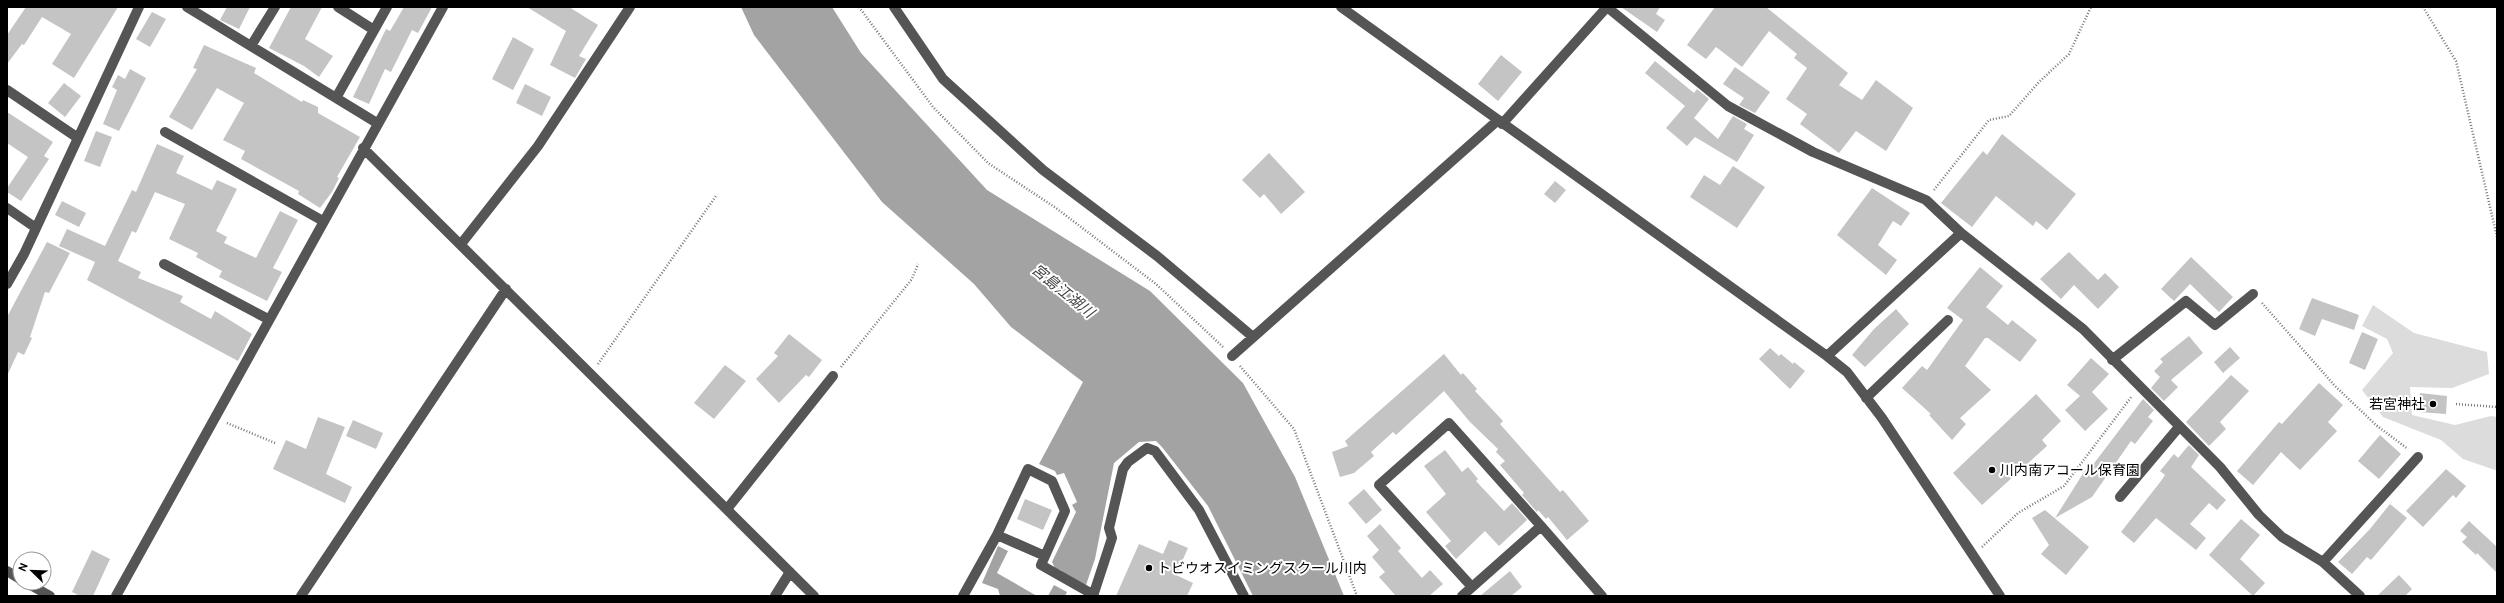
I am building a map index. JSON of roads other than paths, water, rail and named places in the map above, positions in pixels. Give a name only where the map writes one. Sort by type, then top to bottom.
[{"type":"street","points":[[7,284],[36,228],[139,7]]},
{"type":"street","points":[[187,7],[377,123]]},
{"type":"street","points":[[251,46],[275,7]]},
{"type":"street","points":[[338,7],[374,30]]},
{"type":"street","points":[[336,98],[387,7]]},
{"type":"street","points":[[116,596],[268,319],[443,7]]},
{"type":"street","points":[[461,244],[538,146],[630,7]]},
{"type":"street","points":[[894,7],[949,85],[1043,170],[1157,256],[1254,337]]},
{"type":"street","points":[[1341,7],[1827,356],[1847,372],[2000,596]]},
{"type":"street","points":[[1232,356],[1500,122],[1607,7],[1728,106],[1813,152],[1926,200],[1961,233],[2082,329],[2139,388],[2220,467],[2259,515],[2282,537],[2323,562],[2360,596]]},
{"type":"street","points":[[7,90],[78,138]]},
{"type":"street","points":[[165,132],[323,220]]},
{"type":"street","points":[[363,148],[814,596]]},
{"type":"street","points":[[7,208],[36,228]]},
{"type":"street","points":[[1827,356],[1961,233]]},
{"type":"street","points":[[164,264],[268,319]]},
{"type":"street","points":[[301,596],[506,289]]},
{"type":"street","points":[[2112,360],[2186,301],[2215,325],[2254,294]]},
{"type":"street","points":[[1866,398],[1948,320]]},
{"type":"street","points":[[727,509],[833,376]]},
{"type":"street","points":[[1472,587],[1379,485],[1449,423],[1542,526],[1602,596]]},
{"type":"street","points":[[2120,497],[2179,427]]},
{"type":"street","points":[[963,596],[997,534],[1028,469],[1052,481],[1065,511],[1041,565],[1093,595],[1112,538],[1110,528],[1122,469],[1128,462],[1147,448],[1155,451],[1199,510],[1244,596]]},
{"type":"street","points":[[2323,562],[2418,456]]},
{"type":"street","points":[[1462,596],[1542,526]]},
{"type":"street","points":[[997,534],[1045,556]]},
{"type":"street","points":[[775,596],[790,572]]},
{"type":"street","points":[[41,591],[50,596]]},
{"type":"water","name":"宮島江湖川","points":[[741,7],[832,7],[861,53],[987,190],[1150,291],[1243,383],[1295,477],[1344,596],[1253,596],[1208,506],[1156,441],[1139,442],[1114,463],[1095,559],[1086,585],[1061,574],[1062,571],[1055,568],[1052,562],[1076,512],[1072,505],[1077,502],[1064,473],[1057,475],[1055,471],[1039,464],[1083,382],[1011,327],[974,284],[882,202],[754,35]]},
{"type":"water","points":[[998,546],[1008,551],[997,573],[1037,596],[1000,596],[998,589],[982,583]]},
{"type":"water","points":[[1054,585],[1067,592],[1065,596],[1048,596]]},
{"type":"place","name":"若宮神社","points":[[2433,404]]},
{"type":"place","name":"川内南アコール保育園","points":[[1992,470]]},
{"type":"place","name":"トビウオスイミングスクール川内","points":[[1149,568]]}]
